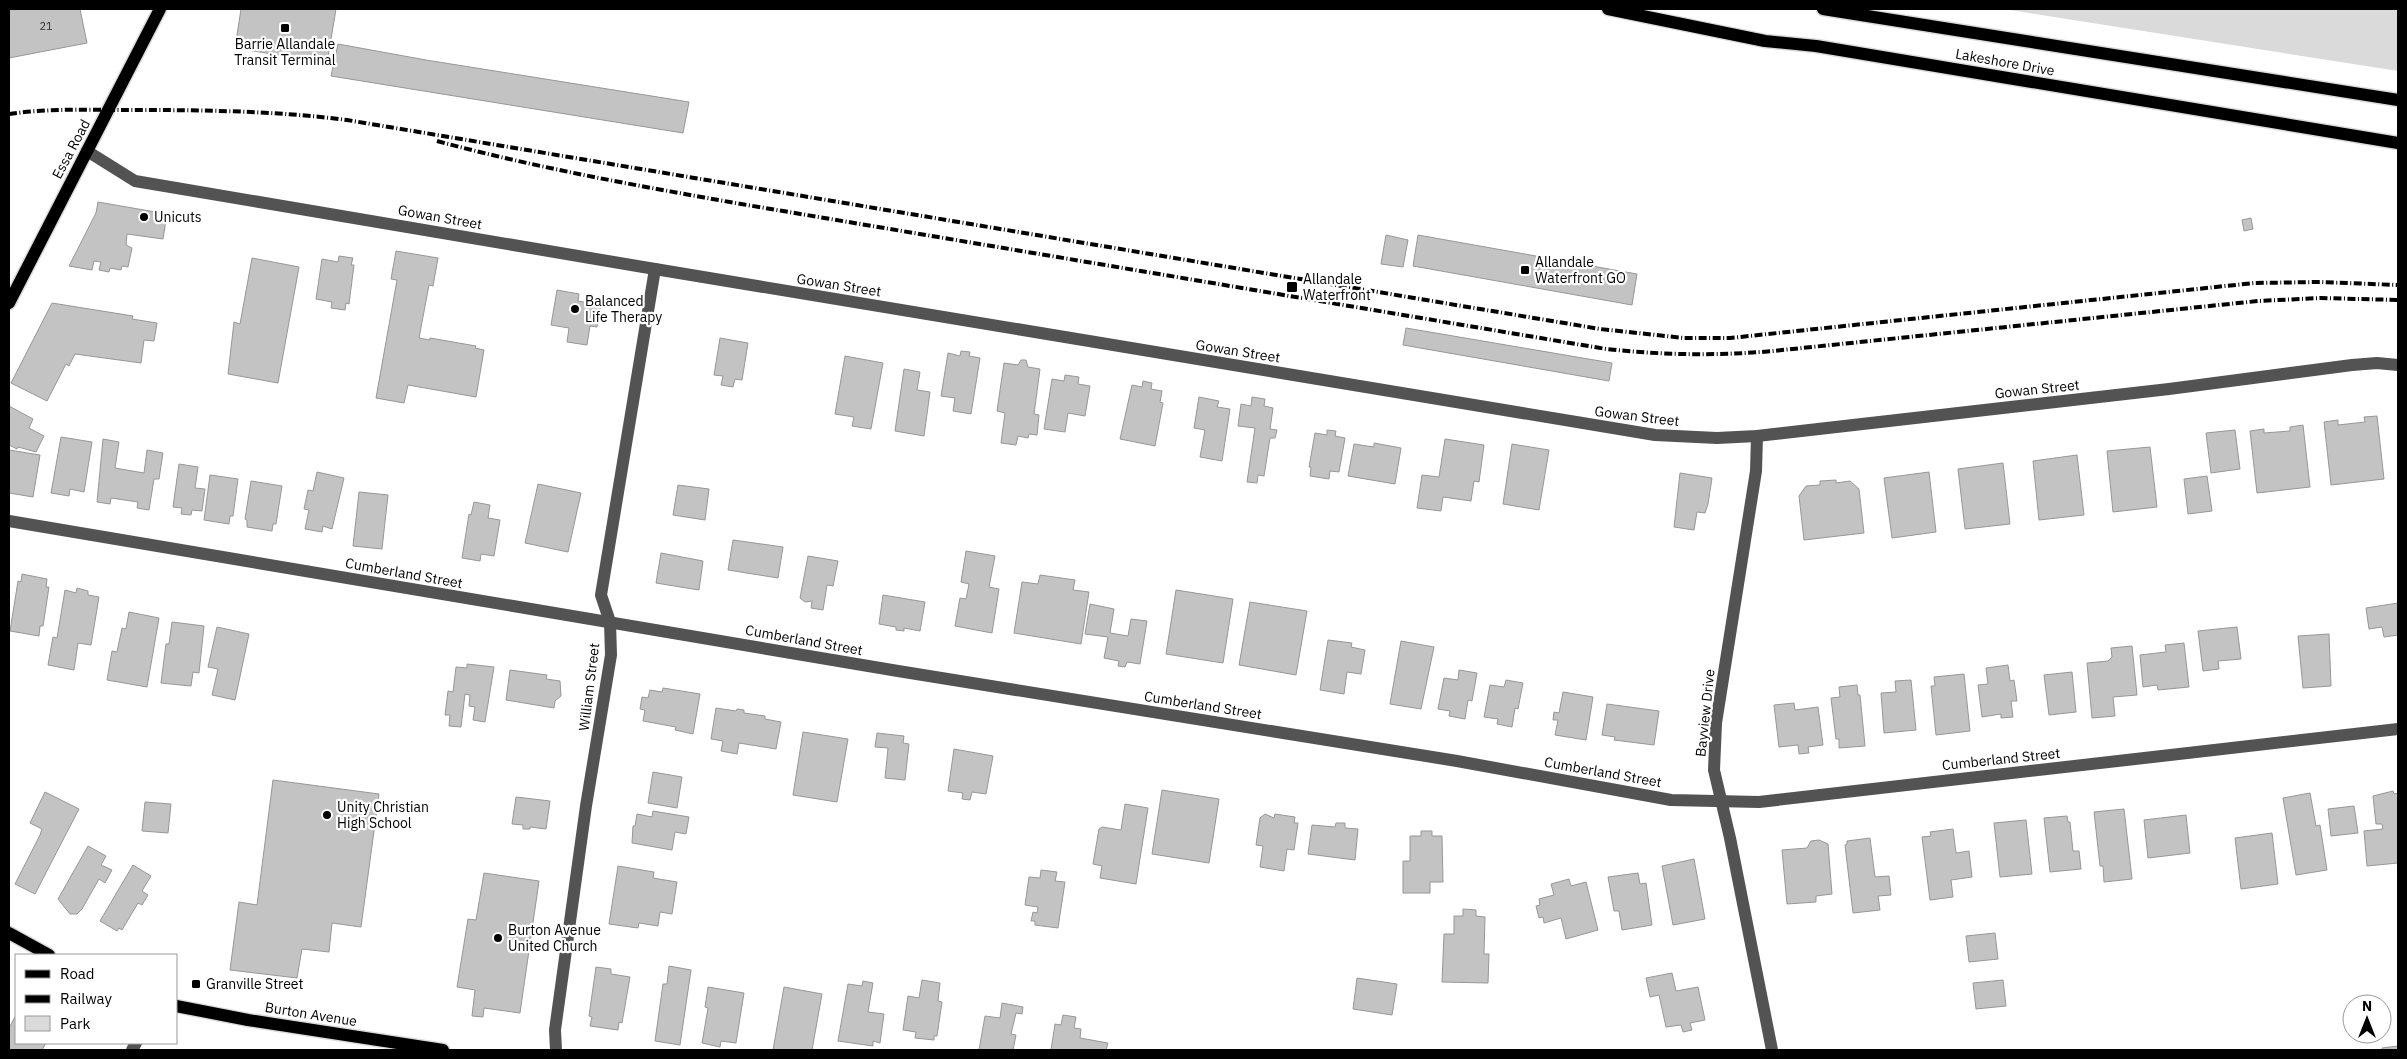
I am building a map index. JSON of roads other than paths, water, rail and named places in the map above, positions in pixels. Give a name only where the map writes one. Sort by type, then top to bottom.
[{"type":"main road","name":"Essa Road","points":[[9,303],[160,9]]},
{"type":"main road","name":"Lakeshore Drive","points":[[1608,9],[1765,41],[1816,46],[2398,144]]},
{"type":"main road","name":"Lakeshore Drive","points":[[1822,9],[2398,100]]},
{"type":"main road","points":[[9,932],[47,954]]},
{"type":"main road","name":"Burton Avenue","points":[[178,1006],[248,1020],[442,1050]]},
{"type":"street","name":"Gowan Street","points":[[87,151],[135,180],[655,270],[1620,430],[1686,437],[1757,436],[2169,389],[2352,365],[2377,363],[2398,365]]},
{"type":"street","name":"William Street","points":[[556,1050],[555,1030],[586,806],[610,655],[610,622],[602,595],[655,270]]},
{"type":"street","name":"Bayview Drive","points":[[1757,436],[1756,471],[1716,723],[1714,770],[1772,1050]]},
{"type":"street","name":"Cumberland Street","points":[[9,521],[1457,761],[1671,800],[1758,802],[2398,729]]},
{"type":"railway","points":[[9,114],[72,110],[188,110],[267,113],[347,120],[1600,329],[1684,338],[1730,338],[2254,283],[2320,282],[2398,285]]},
{"type":"railway","points":[[437,141],[550,168],[741,204],[1627,351],[1669,354],[1752,353],[2258,301],[2321,298],[2398,300]]},
{"type":"place","name":"Barrie Allandale Transit Terminal","points":[[285,28]]},
{"type":"place","name":"Unicuts","points":[[144,217]]},
{"type":"place","name":"Allandale Waterfront GO","points":[[1525,270]]},
{"type":"place","name":"Allandale Waterfront","points":[[1292,287]]},
{"type":"place","name":"Balanced Life Therapy","points":[[575,309]]},
{"type":"place","name":"Unity Christian High School","points":[[327,815]]},
{"type":"place","name":"Burton Avenue United Church","points":[[498,938]]},
{"type":"place","name":"Granville Street","points":[[196,984]]}]
